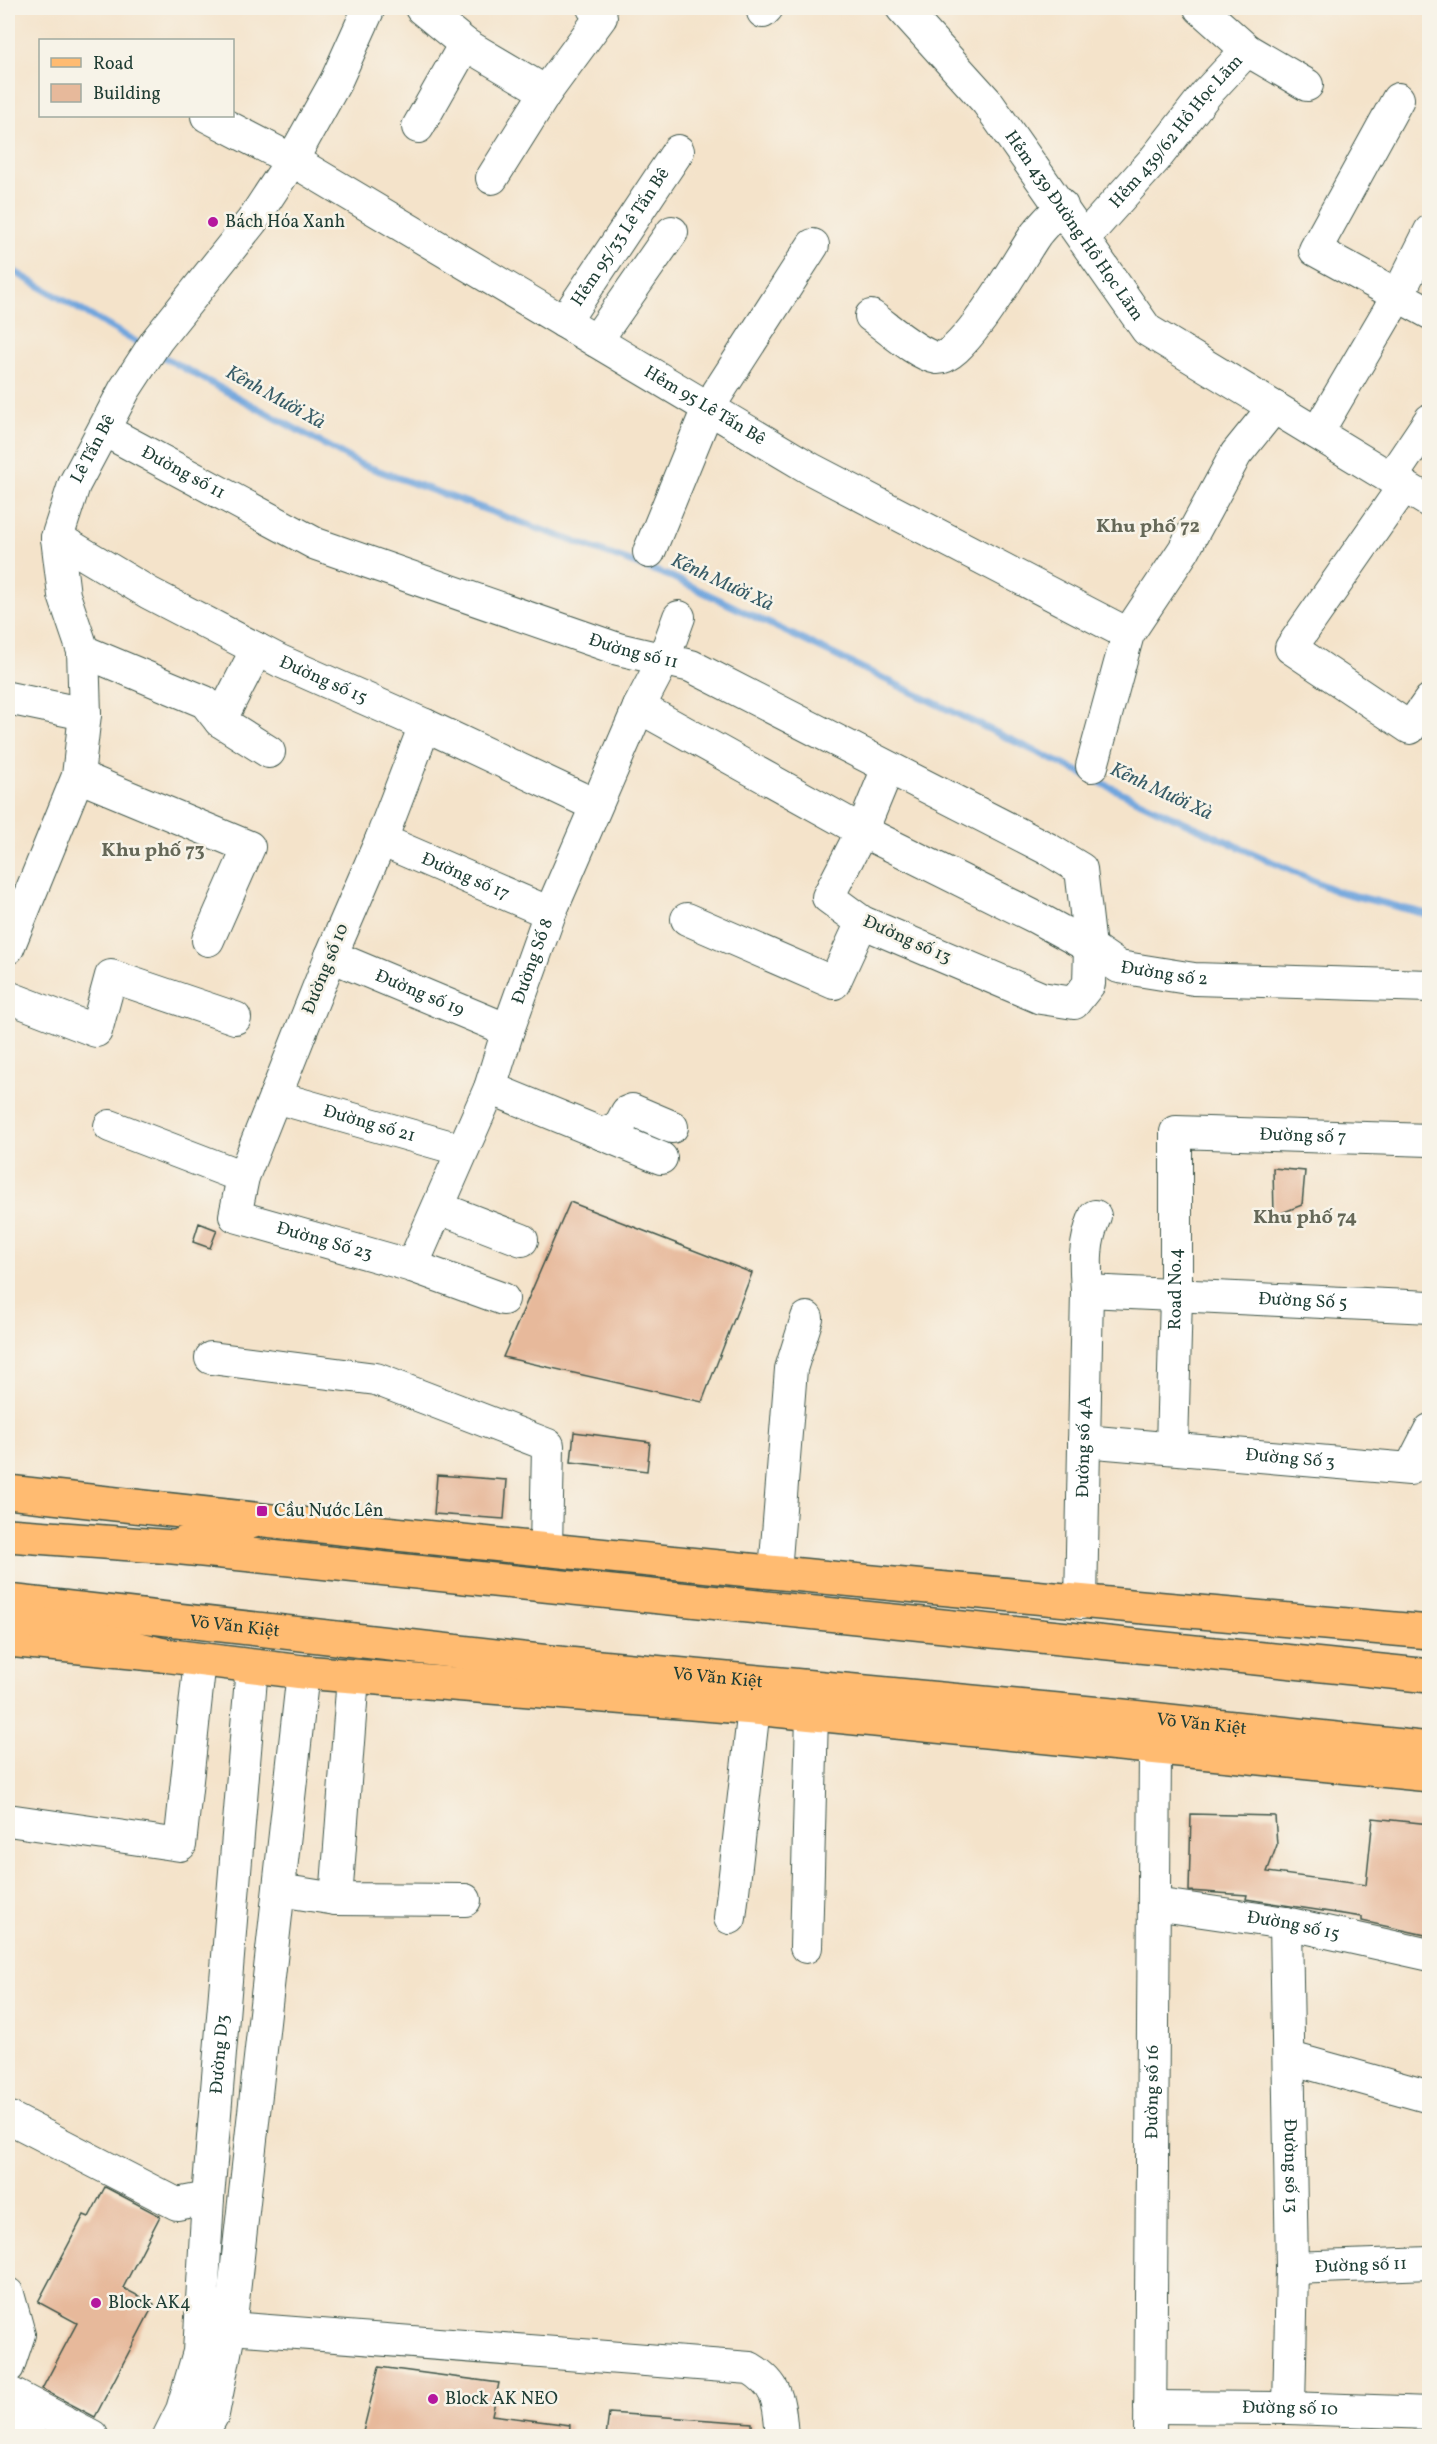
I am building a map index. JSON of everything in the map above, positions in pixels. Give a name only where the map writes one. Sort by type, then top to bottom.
[{"type":"main road","points":[[8,1492],[546,1550],[1082,1603],[1430,1632]]},
{"type":"main road","points":[[173,1547],[257,1520]]},
{"type":"main road","points":[[8,1535],[173,1547],[1430,1676]]},
{"type":"main road","name":"Võ Văn Kiệt","points":[[8,1601],[567,1664],[1123,1716],[1430,1749]]},
{"type":"main road","points":[[8,1615],[163,1655]]},
{"type":"main road","name":"Võ Văn Kiệt","points":[[8,1640],[200,1660],[251,1679],[302,1685],[353,1677],[754,1708],[1430,1775]]},
{"type":"street","name":"Lê Tấn Bê","points":[[8,948],[78,776],[85,714],[83,651],[64,595],[57,538],[74,485],[125,389],[157,340],[252,221],[292,160],[336,81],[369,8]]},
{"type":"street","points":[[421,8],[465,44],[546,92]]},
{"type":"street","points":[[492,178],[546,92],[601,17],[593,8]]},
{"type":"street","name":"Hẻm 439 Đường Hồ Học Lãm","points":[[902,8],[987,102],[1147,330],[1408,489]]},
{"type":"street","points":[[1200,8],[1247,50]]},
{"type":"street","points":[[418,128],[465,44]]},
{"type":"street","name":"Hẻm 439/62 Hồ Học Lãm","points":[[1084,238],[1155,159],[1206,94],[1247,50],[1307,85]]},
{"type":"street","points":[[1398,99],[1315,250],[1430,313]]},
{"type":"street","name":"Hẻm 95 Lê Tấn Bê","points":[[209,117],[292,160],[811,469],[1128,634]]},
{"type":"street","name":"Hẻm 95/33 Lê Tấn Bê","points":[[564,322],[678,151]]},
{"type":"street","points":[[871,316],[924,353],[938,358],[945,357],[963,342],[1018,264],[1036,234],[1062,206]]},
{"type":"street","points":[[1317,433],[1398,295],[1430,231]]},
{"type":"street","points":[[596,341],[672,232]]},
{"type":"street","points":[[649,552],[708,408],[813,245]]},
{"type":"street","points":[[1092,766],[1128,634],[1184,550],[1236,454],[1274,407]]},
{"type":"street","points":[[1430,420],[1408,489],[1291,648],[1410,728],[1430,700]]},
{"type":"street","name":"Đường số 11","points":[[104,430],[316,544],[606,645],[663,661],[691,666],[1048,849],[1081,869],[1090,946]]},
{"type":"street","name":"Đường số 15","points":[[57,538],[149,593],[257,649],[595,805]]},
{"type":"street","name":"Đường Số 8","points":[[412,1266],[490,1088],[550,913],[595,805],[639,707],[663,661],[679,617]]},
{"type":"street","points":[[220,721],[257,649]]},
{"type":"street","points":[[83,651],[205,702],[220,721],[269,752]]},
{"type":"street","points":[[8,698],[85,714]]},
{"type":"street","points":[[639,707],[862,831],[888,768]]},
{"type":"street","name":"Đường số 10","points":[[235,1216],[243,1177],[331,956],[381,840],[425,725]]},
{"type":"street","points":[[78,776],[249,847],[208,940]]},
{"type":"street","name":"Đường số 13","points":[[862,831],[828,897],[862,922],[1041,998],[1074,1002],[1089,984],[1090,946]]},
{"type":"street","name":"Đường số 2","points":[[862,831],[1037,918],[1090,946],[1119,966],[1194,979],[1430,986]]},
{"type":"street","name":"Đường số 17","points":[[381,840],[550,913]]},
{"type":"street","points":[[687,919],[834,983],[862,922]]},
{"type":"street","name":"Đường số 19","points":[[331,956],[508,1030]]},
{"type":"street","points":[[8,997],[96,1030],[111,976],[235,1018]]},
{"type":"street","points":[[490,1088],[661,1158]]},
{"type":"street","name":"Đường số 21","points":[[275,1097],[462,1150]]},
{"type":"street","points":[[602,1134],[619,1127],[627,1112],[632,1110],[672,1127]]},
{"type":"street","points":[[110,1126],[243,1177]]},
{"type":"street","name":"Đường số 7","points":[[1176,1132],[1430,1140]]},
{"type":"street","name":"Road No.4","points":[[1172,1447],[1176,1296],[1176,1132]]},
{"type":"street","points":[[439,1208],[522,1240]]},
{"type":"street","name":"Đường Số 23","points":[[235,1216],[412,1266],[503,1299]]},
{"type":"street","name":"Đường số 4A","points":[[1082,1603],[1087,1291],[1084,1257],[1087,1237],[1095,1216]]},
{"type":"street","name":"Đường Số 5","points":[[1087,1291],[1430,1307]]},
{"type":"street","points":[[775,1572],[791,1369],[807,1318]]},
{"type":"street","points":[[211,1358],[376,1379],[548,1445],[546,1550]]},
{"type":"street","name":"Đường Số 3","points":[[1084,1441],[1410,1469],[1430,1430]]},
{"type":"street","points":[[8,1820],[180,1845],[200,1660]]},
{"type":"street","points":[[336,1899],[353,1677]]},
{"type":"street","name":"Đường D3","points":[[169,2436],[182,2410],[199,2352],[208,2198],[251,1679]]},
{"type":"street","points":[[201,2436],[213,2414],[230,2328],[302,1685]]},
{"type":"street","points":[[730,1918],[754,1708]]},
{"type":"street","points":[[806,1947],[812,1715]]},
{"type":"street","name":"Đường số 16","points":[[1150,2422],[1155,1749]]},
{"type":"street","points":[[279,1890],[336,1899],[465,1900]]},
{"type":"street","name":"Đường số 15","points":[[1154,1904],[1286,1923],[1430,1955]]},
{"type":"street","name":"Đường số 13","points":[[1286,1923],[1292,2268],[1289,2408]]},
{"type":"street","points":[[1290,2058],[1430,2097]]},
{"type":"street","points":[[8,2117],[177,2204],[208,2198]]},
{"type":"street","name":"Đường số 11","points":[[1292,2268],[1430,2262]]},
{"type":"street","points":[[8,2294],[19,2334],[8,2367]]},
{"type":"street","points":[[230,2328],[750,2368],[765,2377],[777,2393],[782,2436]]},
{"type":"street","points":[[8,2392],[92,2436]]},
{"type":"street","name":"Đường số 10","points":[[1150,2422],[1289,2408],[1430,2413]]},
{"type":"street","points":[[8,2425],[30,2436]]},
{"type":"building","points":[[1273,1168],[1305,1171],[1302,1205],[1274,1216]]},
{"type":"building","points":[[570,1202],[752,1273],[702,1402],[503,1357]]},
{"type":"building","points":[[199,1223],[217,1230],[210,1248],[193,1242]]},
{"type":"building","points":[[574,1432],[650,1442],[647,1471],[571,1462]]},
{"type":"building","points":[[437,1475],[507,1480],[504,1519],[434,1514]]},
{"type":"building","points":[[1191,1814],[1275,1816],[1277,1845],[1267,1872],[1366,1885],[1373,1818],[1430,1824],[1430,1936],[1362,1921],[1362,1917],[1246,1899],[1247,1895],[1189,1891]]},
{"type":"building","name":"Block AK4","points":[[105,2187],[160,2216],[123,2288],[154,2304],[95,2417],[42,2389],[77,2323],[38,2302],[84,2215],[89,2217]]},
{"type":"building","name":"Block AK NEO","points":[[379,2367],[499,2383],[492,2415],[570,2425],[569,2436],[362,2436]]},
{"type":"building","points":[[609,2413],[752,2423],[752,2436],[606,2436]]},
{"type":"waterway","name":"Kênh Mười Xà","points":[[8,268],[143,346]]},
{"type":"waterway","name":"Kênh Mười Xà","points":[[158,354],[360,464],[672,577],[1160,811],[1336,891],[1430,915]]},
{"type":"place","name":"Bách Hóa Xanh","points":[[213,222]]},
{"type":"place","name":"Cầu Nước Lên","points":[[262,1511]]},
{"type":"place","name":"Block AK4","points":[[96,2303]]},
{"type":"place","name":"Block AK NEO","points":[[433,2399]]},
{"type":"district","name":"Khu phố 72","points":[[1148,527]]},
{"type":"district","name":"Khu phố 73","points":[[153,851]]},
{"type":"district","name":"Khu phố 74","points":[[1305,1218]]}]
